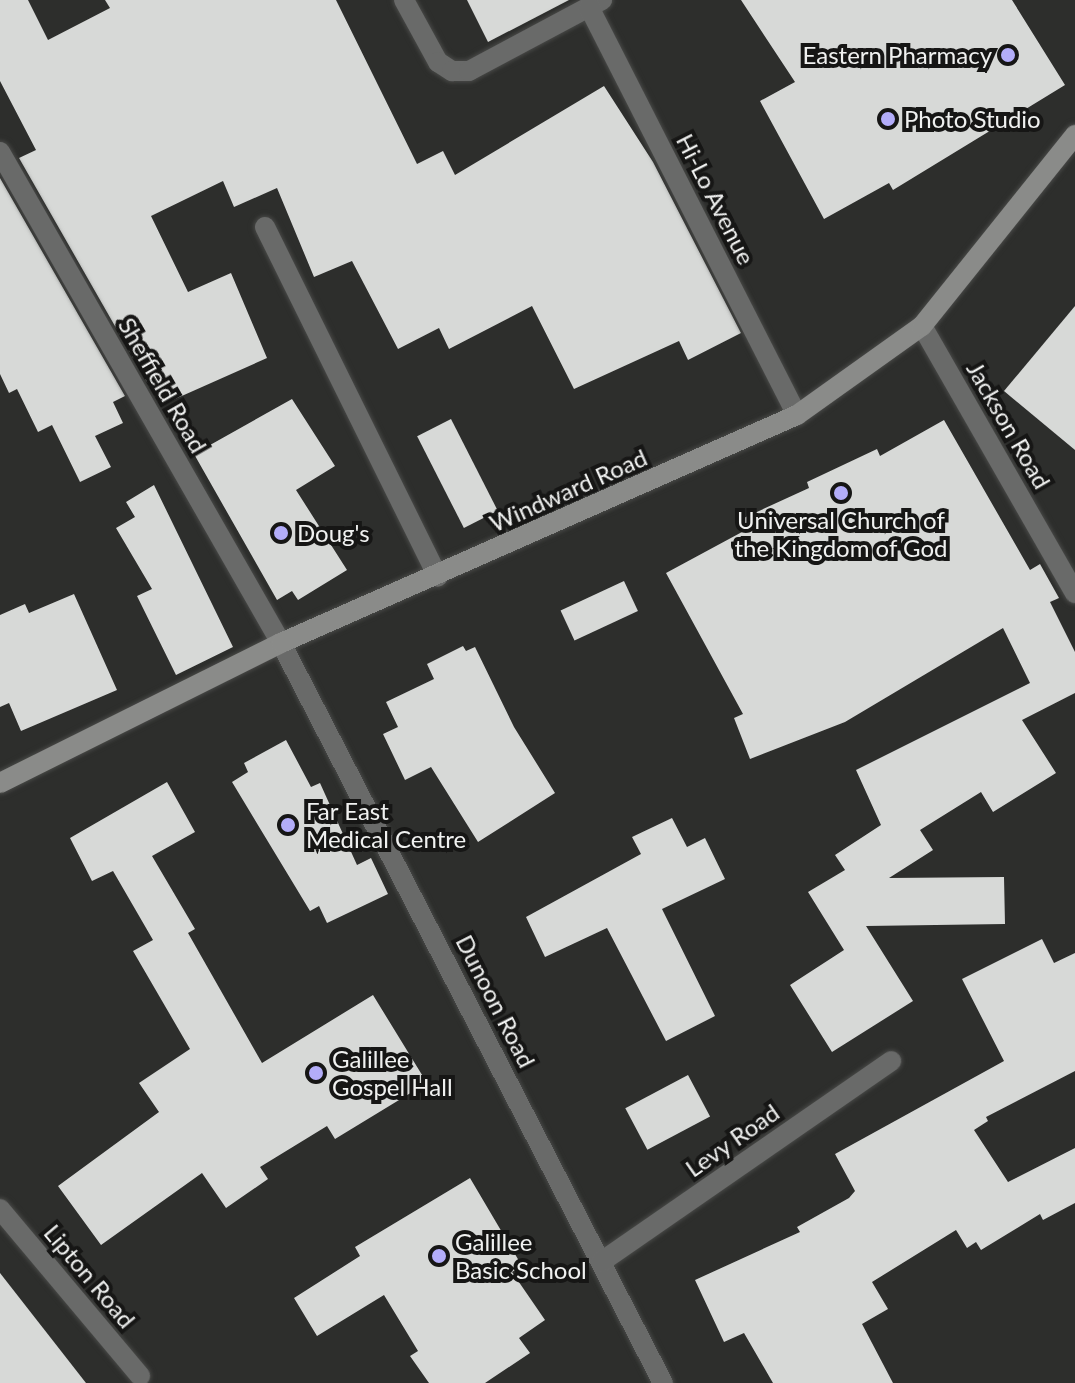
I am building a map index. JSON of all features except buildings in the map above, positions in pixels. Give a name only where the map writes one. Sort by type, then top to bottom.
[{"type":"main road","name":"Windward Road","points":[[0,783],[281,643],[438,577],[797,415],[922,326],[1075,135]]},
{"type":"street","points":[[404,0],[438,62],[452,71],[469,71],[596,4]]},
{"type":"street","name":"Hi-Lo Avenue","points":[[596,4],[797,415]]},
{"type":"street","name":"Sheffield Road","points":[[0,152],[281,643]]},
{"type":"street","points":[[265,227],[438,577]]},
{"type":"street","name":"Jackson Road","points":[[922,326],[1075,593]]},
{"type":"street","name":"Dunoon Road","points":[[281,643],[663,1383]]},
{"type":"street","name":"Levy Road","points":[[601,1262],[891,1061]]},
{"type":"street","name":"Lipton Road","points":[[0,1209],[140,1376]]},
{"type":"place","name":"Eastern Pharmacy","points":[[1008,55]]},
{"type":"place","name":"Photo Studio","points":[[888,119]]},
{"type":"place","name":"Universal Church of the Kingdom of God","points":[[841,493]]},
{"type":"place","name":"Doug's","points":[[281,533]]},
{"type":"place","name":"Far East Medical Centre","points":[[288,825]]},
{"type":"place","name":"Galillee Gospel Hall","points":[[316,1073]]},
{"type":"place","name":"Galillee Basic School","points":[[439,1256]]}]
